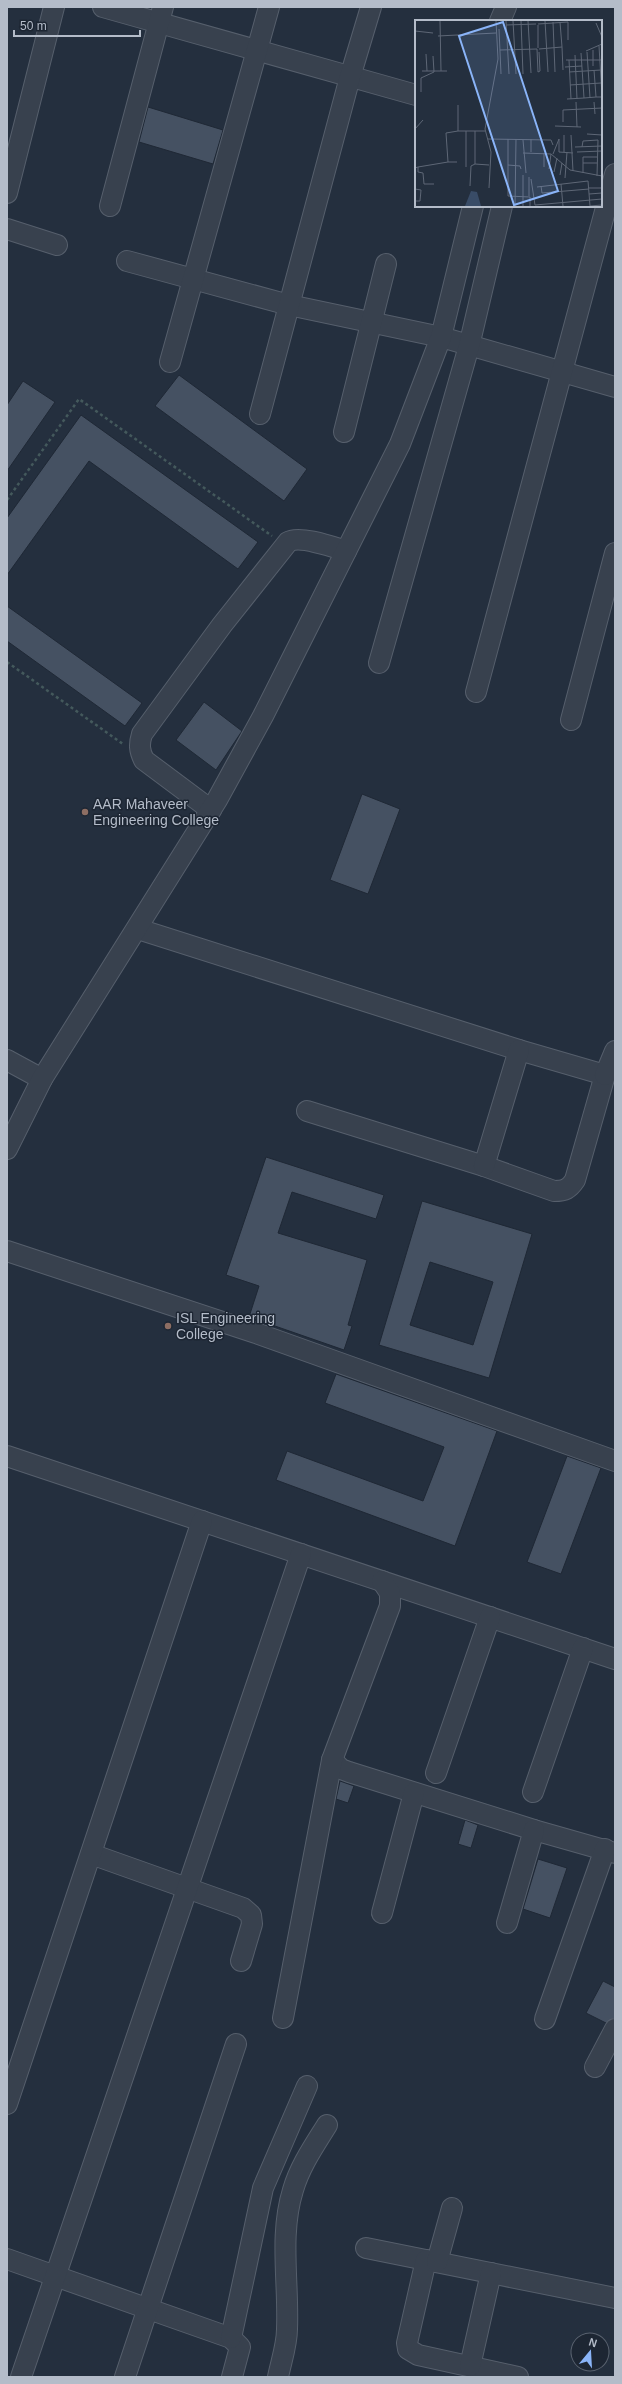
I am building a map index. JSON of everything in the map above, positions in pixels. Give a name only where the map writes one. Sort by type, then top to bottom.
[{"type":"street","points":[[7,193],[54,7]]},
{"type":"street","points":[[104,7],[161,15],[257,50],[415,95]]},
{"type":"street","points":[[170,362],[269,7]]},
{"type":"street","points":[[260,414],[350,76],[371,7]]},
{"type":"street","points":[[500,20],[506,7]]},
{"type":"street","points":[[110,206],[161,15]]},
{"type":"street","points":[[476,692],[615,174]]},
{"type":"street","points":[[7,1149],[42,1079],[138,929],[211,810],[263,716],[400,444],[441,337],[473,207]]},
{"type":"street","points":[[379,663],[469,346],[502,207]]},
{"type":"street","points":[[7,229],[57,245]]},
{"type":"street","points":[[127,262],[194,278],[289,305],[441,337],[615,387]]},
{"type":"street","points":[[344,432],[373,323],[386,264]]},
{"type":"street","points":[[211,810],[148,762],[140,753],[139,744],[142,734],[222,626],[291,540],[329,545],[346,551]]},
{"type":"street","points":[[571,720],[615,553]]},
{"type":"street","points":[[138,929],[519,1050],[605,1075]]},
{"type":"street","points":[[484,1166],[519,1050]]},
{"type":"street","points":[[307,1111],[484,1166],[554,1191],[563,1191],[570,1187],[575,1180],[605,1075],[615,1051]]},
{"type":"street","points":[[7,1060],[42,1079]]},
{"type":"street","points":[[7,1251],[256,1333],[615,1461]]},
{"type":"street","points":[[7,1456],[615,1659]]},
{"type":"street","points":[[7,2104],[202,1521]]},
{"type":"street","points":[[21,2377],[301,1554]]},
{"type":"street","points":[[284,2018],[332,1760],[390,1606],[390,1593],[382,1581]]},
{"type":"street","points":[[436,1773],[490,1617]]},
{"type":"street","points":[[533,1792],[582,1648]]},
{"type":"street","points":[[332,1760],[341,1769],[349,1772],[534,1830],[610,1851],[545,2019]]},
{"type":"street","points":[[382,1914],[414,1793]]},
{"type":"street","points":[[507,1923],[534,1830]]},
{"type":"street","points":[[90,1854],[243,1908],[251,1915],[252,1924],[241,1961]]},
{"type":"street","points":[[595,2067],[615,2029]]},
{"type":"street","points":[[126,2377],[236,2044]]},
{"type":"street","points":[[231,2338],[263,2188],[307,2086]]},
{"type":"street","points":[[278,2377],[287,2330],[286,2247],[287,2224],[293,2191],[301,2168],[327,2125]]},
{"type":"street","points":[[452,2208],[431,2261],[407,2343],[408,2349],[418,2355],[518,2377]]},
{"type":"street","points":[[366,2248],[615,2298]]},
{"type":"street","points":[[7,2259],[231,2338],[240,2347],[232,2377]]},
{"type":"street","points":[[470,2366],[490,2273]]},
{"type":"path","points":[[7,500],[78,399],[285,546]]},
{"type":"path","points":[[7,662],[148,762]]},
{"type":"building","points":[[148,107],[223,130],[213,164],[139,142]]},
{"type":"building","points":[[179,375],[307,469],[284,501],[155,406]]},
{"type":"building","points":[[23,381],[55,402],[7,471],[7,405]]},
{"type":"building","points":[[81,415],[258,542],[238,569],[89,461],[7,575],[7,518]]},
{"type":"building","points":[[7,606],[142,703],[125,726],[7,641]]},
{"type":"building","points":[[204,702],[242,731],[216,770],[176,740]]},
{"type":"building","points":[[362,794],[400,809],[368,894],[330,880]]},
{"type":"building","points":[[266,1157],[384,1195],[376,1219],[292,1192],[278,1233],[367,1260],[348,1325],[352,1326],[344,1350],[249,1317],[259,1286],[226,1275]]},
{"type":"building","points":[[422,1201],[532,1234],[489,1378],[379,1345]],"holes":[[[430,1262],[493,1282],[473,1345],[410,1325]]]},
{"type":"building","points":[[336,1374],[497,1431],[455,1546],[276,1480],[287,1451],[423,1501],[444,1447],[325,1403]]},
{"type":"building","points":[[567,1456],[601,1468],[561,1574],[527,1562]]},
{"type":"building","points":[[340,1781],[354,1786],[348,1803],[336,1799]]},
{"type":"building","points":[[465,1820],[478,1825],[471,1848],[458,1844]]},
{"type":"building","points":[[538,1859],[567,1868],[550,1918],[523,1909]]},
{"type":"building","points":[[603,1981],[615,1987],[615,2018],[606,2023],[586,2013]]},
{"type":"place","name":"AAR Mahaveer Engineering College","points":[[85,812]]},
{"type":"place","name":"ISL Engineering College","points":[[168,1326]]}]
